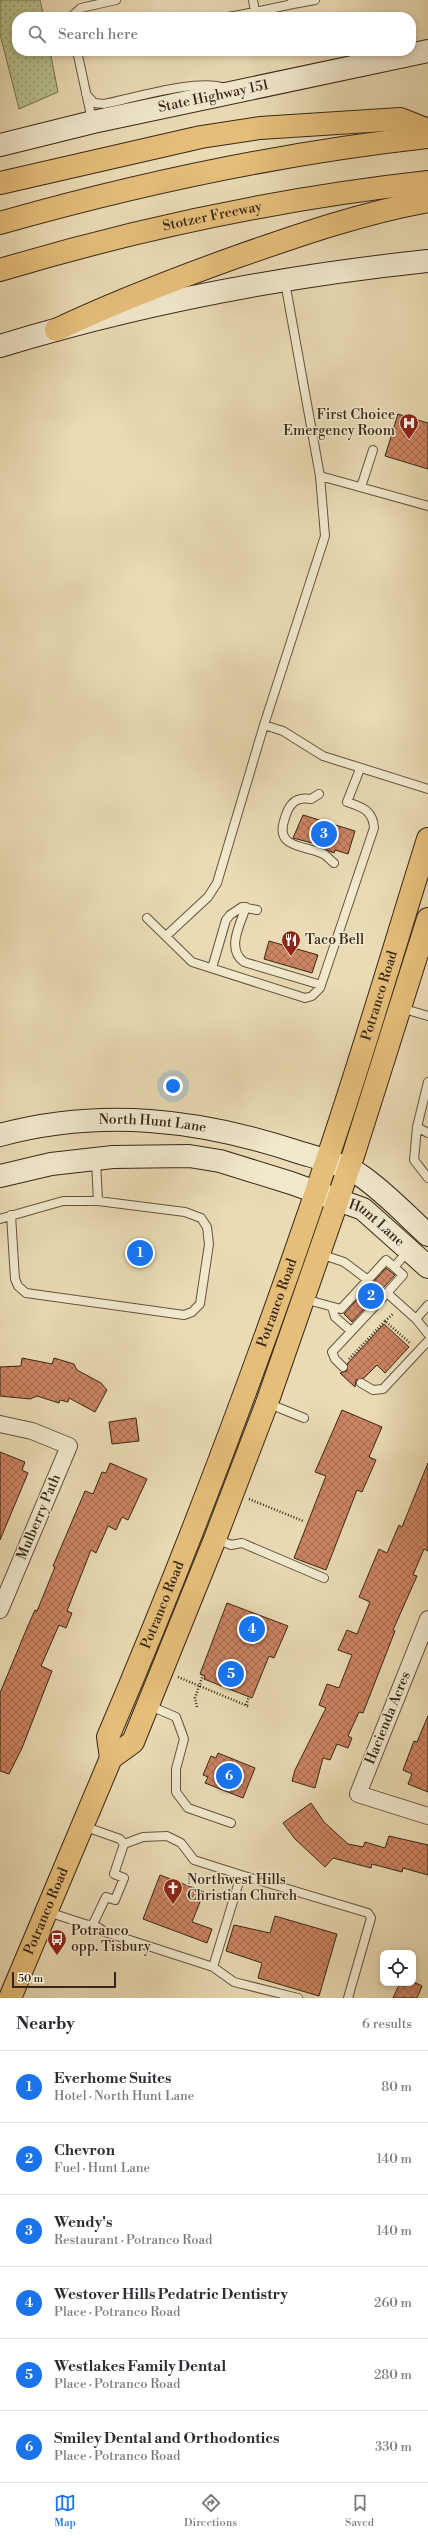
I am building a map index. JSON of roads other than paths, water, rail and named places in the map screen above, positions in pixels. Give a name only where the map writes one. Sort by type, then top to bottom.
[{"type":"main road","name":"State Highway 151","points":[[416,54],[428,51]]},
{"type":"main road","name":"State Highway 151","points":[[0,145],[92,122],[405,56]]},
{"type":"main road","points":[[0,183],[201,137],[260,128],[400,119],[428,130]]},
{"type":"main road","points":[[0,223],[100,195],[219,169],[319,151],[428,137]]},
{"type":"main road","name":"Stotzer Freeway","points":[[0,270],[125,235],[224,214],[324,196],[428,182]]},
{"type":"main road","points":[[56,330],[100,309],[276,243],[351,219],[428,201]]},
{"type":"main road","points":[[0,346],[56,330],[154,306],[285,281],[428,261]]},
{"type":"main road","name":"Potranco Road","points":[[10,1998],[111,1758],[108,1737],[185,1551],[234,1422],[326,1162],[428,839]]},
{"type":"main road","points":[[425,928],[419,925],[420,909],[428,882]]},
{"type":"main road","name":"Potranco Road","points":[[111,1758],[133,1742],[215,1539],[267,1403],[348,1170],[425,928]]},
{"type":"main road","name":"North Hunt Lane","points":[[0,1135],[78,1121],[121,1118],[162,1120],[233,1132],[326,1162]]},
{"type":"main road","name":"North Hunt Lane","points":[[0,1176],[51,1164],[96,1159],[163,1155],[188,1156],[239,1166],[316,1192]]},
{"type":"main road","name":"Hunt Lane","points":[[326,1162],[359,1175],[377,1188],[428,1235]]},
{"type":"main road","name":"Hunt Lane","points":[[316,1192],[338,1199],[367,1212],[428,1267]]},
{"type":"main road","points":[[244,1394],[267,1403]]},
{"type":"main road","points":[[215,1539],[206,1528],[207,1520],[230,1462],[234,1422]]},
{"type":"main road","points":[[148,1705],[140,1702],[139,1692],[176,1600],[185,1551]]},
{"type":"street","name":"Mulberry Path","points":[[0,1424],[32,1431],[69,1446],[0,1610]]},
{"type":"street","name":"Hacienda Acres","points":[[428,1619],[358,1794],[428,1816]]},
{"type":"lane","points":[[77,12],[81,8],[116,0]]},
{"type":"lane","points":[[253,0],[255,12],[292,2],[315,0]]},
{"type":"lane","points":[[78,56],[92,122]]},
{"type":"lane","points":[[86,94],[94,102],[104,104],[195,86],[216,84],[237,92]]},
{"type":"lane","points":[[166,936],[208,897],[217,883],[264,725],[325,536],[320,476],[285,281]]},
{"type":"lane","points":[[361,487],[373,450]]},
{"type":"lane","points":[[320,476],[428,506]]},
{"type":"lane","points":[[264,725],[283,731],[323,756],[360,769],[428,789]]},
{"type":"lane","points":[[147,918],[192,962],[305,998],[317,992],[321,985],[374,828],[374,820],[368,810],[347,802],[360,769]]},
{"type":"lane","points":[[319,794],[311,799],[304,798],[293,802],[287,811],[282,832],[287,841],[292,845],[324,855],[334,863]]},
{"type":"lane","points":[[246,907],[234,946],[238,957],[244,962],[321,985]]},
{"type":"lane","points":[[212,968],[226,920],[235,911],[246,907],[257,910]]},
{"type":"lane","points":[[400,1008],[428,1016]]},
{"type":"lane","points":[[428,1082],[417,1127],[414,1160],[428,1178]]},
{"type":"lane","points":[[417,1127],[428,1133]]},
{"type":"lane","points":[[96,1159],[98,1201]]},
{"type":"lane","points":[[0,1219],[11,1215],[63,1201],[98,1201],[185,1212],[200,1218],[207,1227],[209,1244],[200,1304],[192,1312],[184,1314],[26,1292],[18,1286],[15,1279],[11,1215]]},
{"type":"lane","points":[[394,1267],[409,1250]]},
{"type":"lane","points":[[320,1254],[344,1262],[368,1280]]},
{"type":"lane","points":[[304,1300],[341,1309],[386,1260],[403,1275],[332,1352],[335,1359],[343,1367]]},
{"type":"lane","points":[[387,1293],[416,1319],[428,1334]]},
{"type":"lane","points":[[416,1319],[428,1305]]},
{"type":"lane","points":[[332,1307],[335,1317],[351,1331]]},
{"type":"lane","points":[[361,1383],[372,1390],[383,1389],[428,1341]]},
{"type":"lane","points":[[267,1403],[304,1418]]},
{"type":"lane","points":[[215,1539],[232,1545],[242,1543],[324,1578]]},
{"type":"lane","points":[[148,1705],[176,1717],[184,1739],[176,1769],[176,1792],[188,1808],[231,1823]]},
{"type":"lane","points":[[83,1826],[120,1838],[124,1844]]},
{"type":"lane","points":[[124,1844],[143,1837],[167,1836],[180,1843],[194,1860],[368,1913],[370,1918],[348,1998]]},
{"type":"lane","points":[[93,1924],[106,1897],[115,1900],[124,1878],[114,1874],[124,1844]]},
{"type":"lane","points":[[213,1967],[241,1875]]},
{"type":"lane","points":[[47,1912],[88,1925],[93,1924],[105,1932],[213,1967],[234,1982],[298,1998]]},
{"type":"place","name":"First Choice Emergency Room","points":[[409,440]]},
{"type":"place","name":"Wendy's","points":[[324,834]]},
{"type":"place","name":"Taco Bell","points":[[291,957]]},
{"type":"place","name":"Everhome Suites","points":[[140,1253]]},
{"type":"place","name":"Chevron","points":[[371,1296]]},
{"type":"place","name":"Westover Hills Pedatric Dentistry","points":[[252,1629]]},
{"type":"place","name":"Westlakes Family Dental","points":[[231,1674]]},
{"type":"place","name":"Smiley Dental and Orthodontics","points":[[229,1776]]},
{"type":"place","name":"Northwest Hills Christian Church","points":[[173,1905]]},
{"type":"place","name":"Potranco opp. Tisbury","points":[[57,1956]]}]
